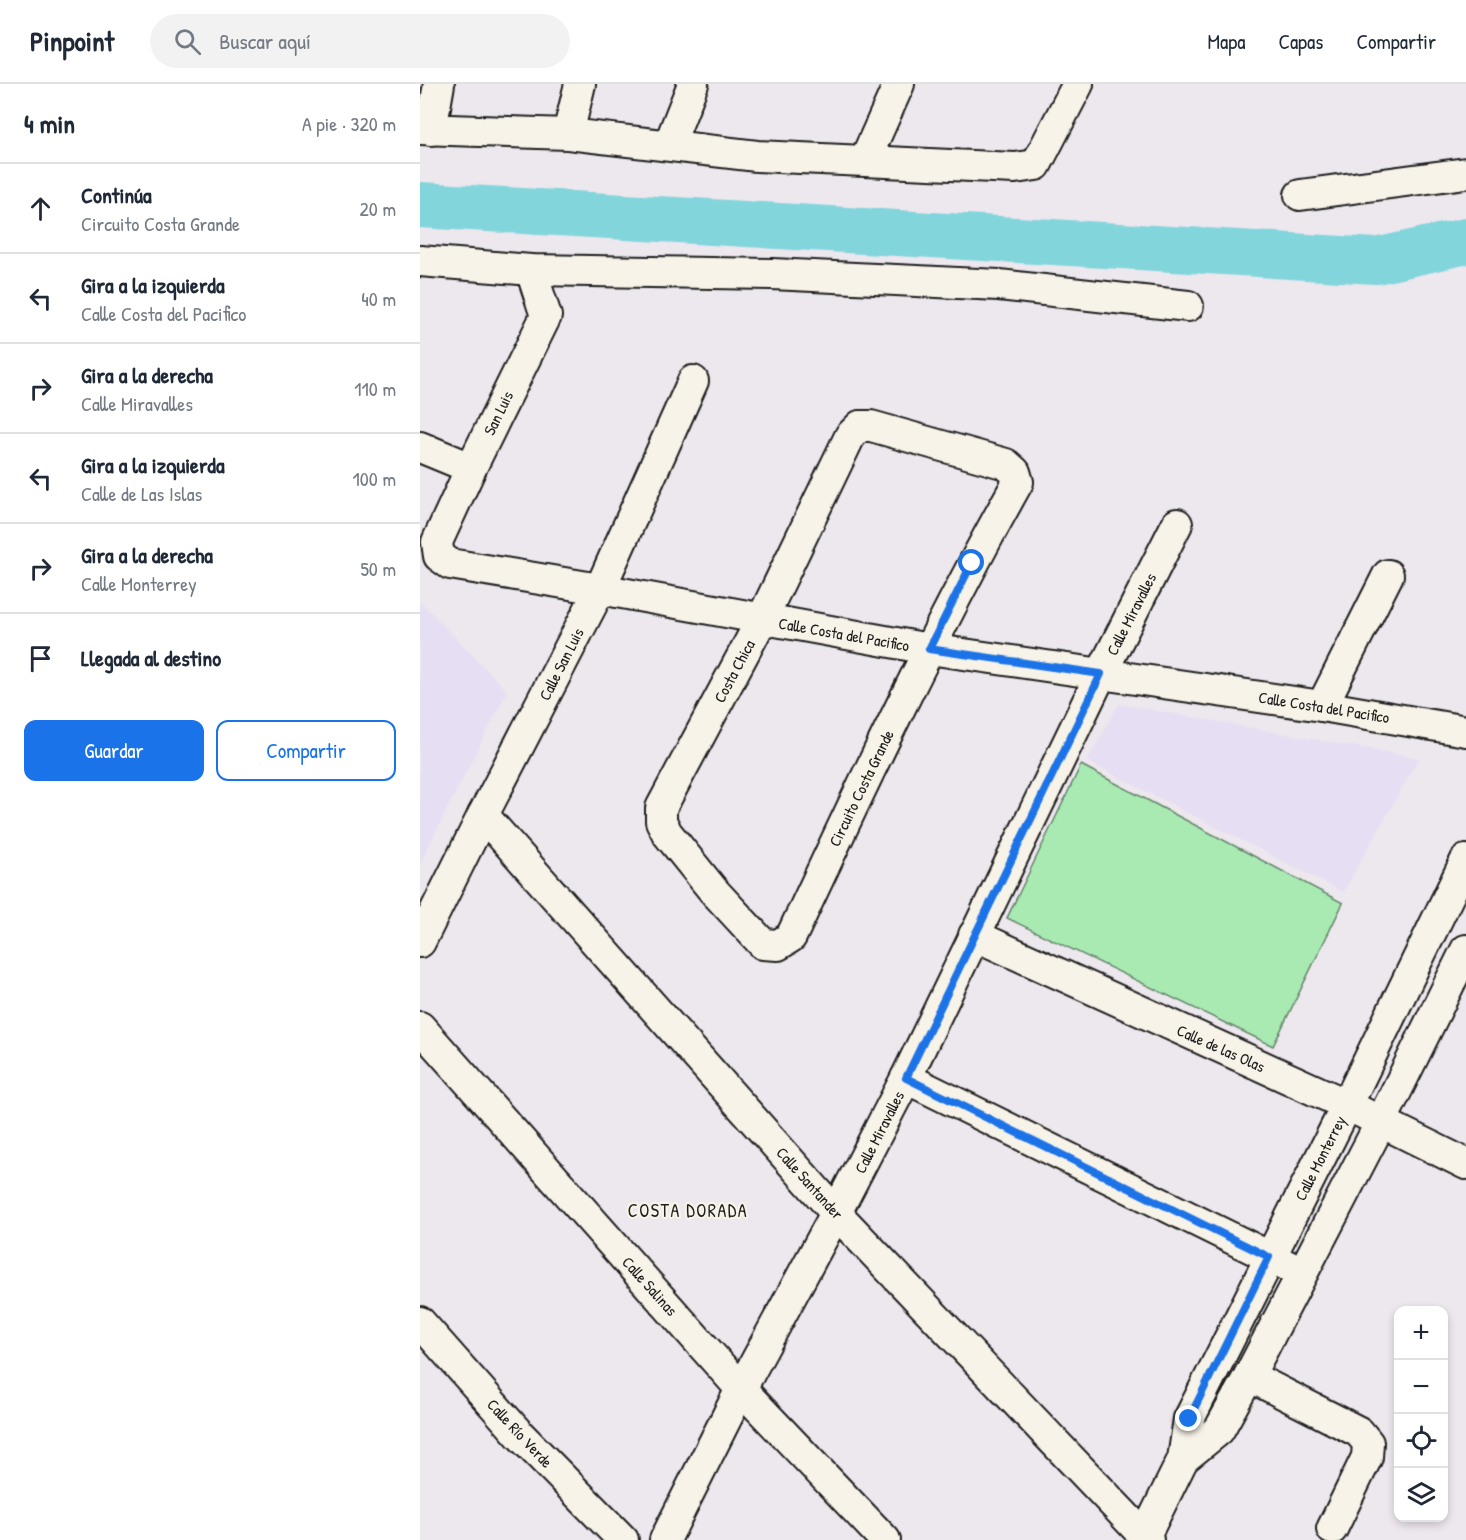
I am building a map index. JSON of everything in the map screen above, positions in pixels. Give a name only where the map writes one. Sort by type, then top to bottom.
[{"type":"street","points":[[439,84],[426,129],[568,134],[757,156],[1015,168],[1036,165],[1078,84]]},
{"type":"street","points":[[568,134],[580,84]]},
{"type":"street","points":[[669,145],[693,84]]},
{"type":"street","points":[[865,160],[898,84]]},
{"type":"street","points":[[1300,195],[1466,173]]},
{"type":"street","points":[[420,261],[531,270],[772,274],[999,285],[1188,306]]},
{"type":"street","name":"San Luis","points":[[439,556],[437,542],[546,316],[531,270]]},
{"type":"street","name":"Calle San Luis","points":[[420,942],[600,589],[693,381]]},
{"type":"street","name":"Costa Chica","points":[[661,821],[661,808],[762,619],[850,436],[860,426],[871,426],[1006,464],[1015,471]]},
{"type":"street","points":[[420,447],[471,468]]},
{"type":"street","name":"Circuito Costa Grande","points":[[661,821],[667,833],[713,890],[763,944],[778,945],[790,937],[972,563],[1018,482],[1015,471]]},
{"type":"street","name":"Calle Miravalles","points":[[665,1540],[741,1389],[836,1214],[906,1078],[1101,674],[1177,524]]},
{"type":"street","name":"Calle Costa del Pacifico","points":[[439,556],[450,564],[929,649],[1322,706],[1466,731]]},
{"type":"street","points":[[1322,706],[1388,575]]},
{"type":"street","name":"Calle Santander","points":[[483,816],[836,1214],[1145,1539]]},
{"type":"street","name":"Calle Monterrey","points":[[1145,1539],[1183,1459],[1189,1419],[1347,1105],[1466,860]]},
{"type":"street","name":"Calle de las Olas","points":[[974,935],[1347,1105],[1466,1164]]},
{"type":"street","name":"Calle Monterrey","points":[[1183,1459],[1219,1430],[1381,1122],[1466,950]]},
{"type":"street","name":"Calle Salinas","points":[[420,1027],[741,1389],[885,1540]]},
{"type":"street","points":[[906,1078],[1301,1273]]},
{"type":"street","name":"Calle Río Verde","points":[[420,1322],[520,1435],[624,1540]]},
{"type":"street","points":[[1249,1376],[1359,1432],[1368,1443],[1367,1457],[1332,1529]]},
{"type":"shaded area","points":[[420,601],[507,691],[420,863]]},
{"type":"shaded area","points":[[1119,704],[1419,758],[1343,892],[1087,761]]},
{"type":"green space","points":[[1081,765],[1343,903],[1273,1046],[1007,918]]},
{"type":"waterway","points":[[420,205],[1376,261],[1466,241]]},
{"type":"district","name":"COSTA DORADA","points":[[688,1210]]},
{"type":"route","points":[[972,563],[929,649],[1101,674],[906,1078],[1269,1257],[1189,1419]]}]
